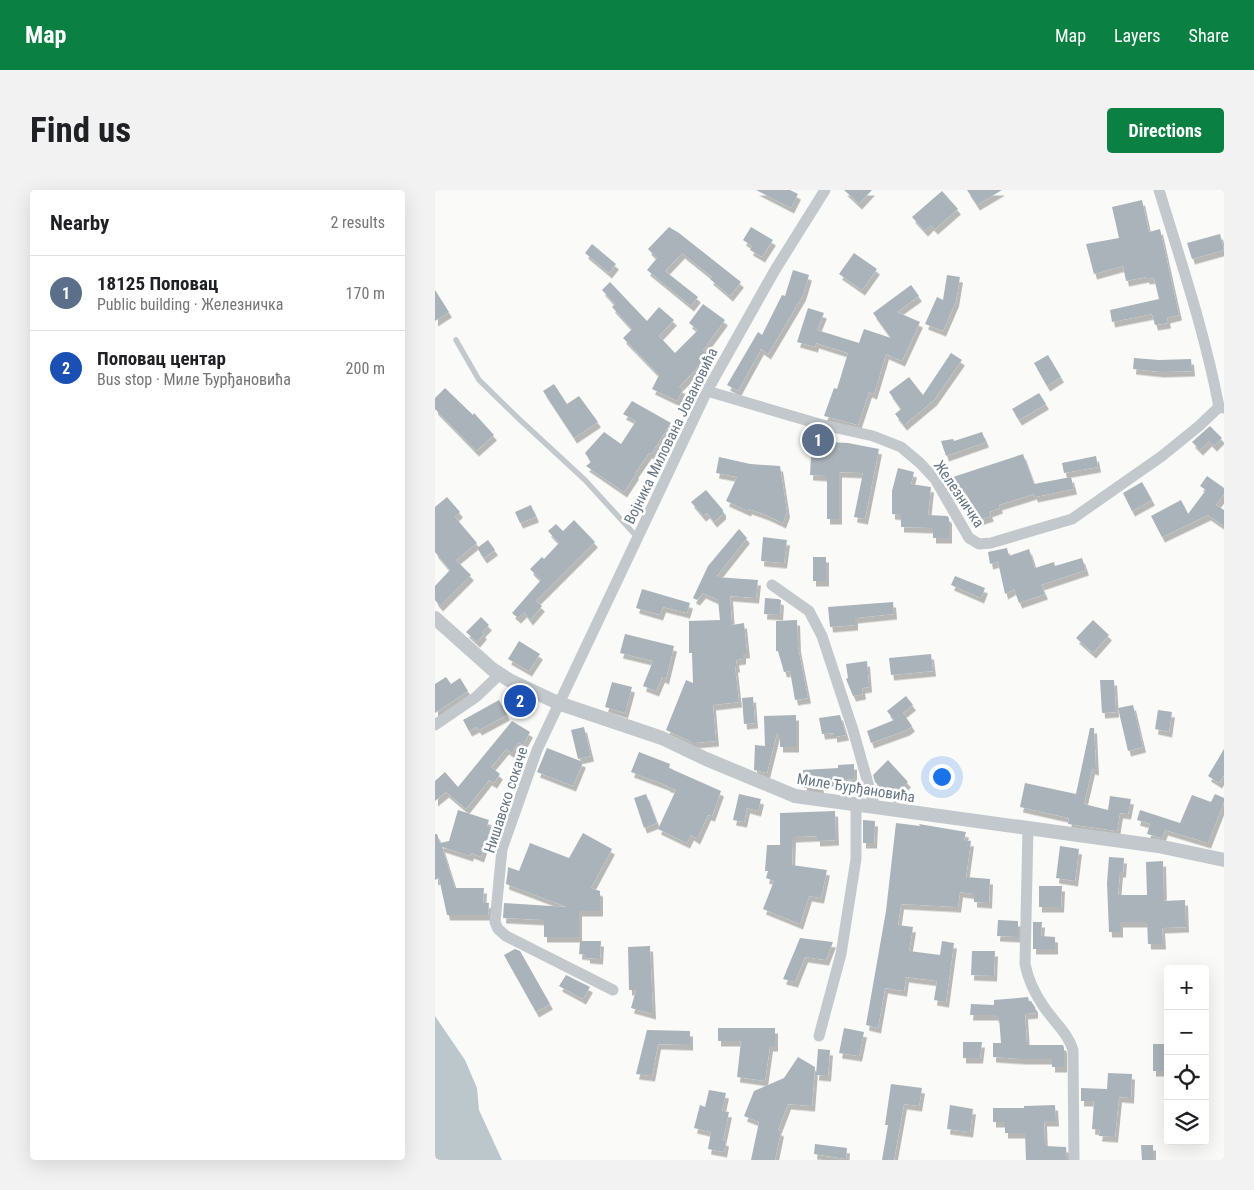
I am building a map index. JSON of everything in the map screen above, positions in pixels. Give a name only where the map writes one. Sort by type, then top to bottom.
[{"type":"street","name":"Војника Милована Јовановића","points":[[558,703],[707,391],[775,270],[825,190]]},
{"type":"street","points":[[1159,190],[1206,346],[1221,407]]},
{"type":"street","name":"Железничка","points":[[707,391],[819,424],[873,436],[901,447],[935,479],[969,538],[979,544],[991,543],[1072,519],[1162,456],[1221,407]]},
{"type":"street","points":[[773,585],[809,611],[822,636],[853,730],[875,808]]},
{"type":"street","name":"Миле Ђурђановића","points":[[435,618],[491,670],[558,703],[662,738],[705,759],[795,796],[856,806],[1028,827],[1158,846],[1224,860]]},
{"type":"street","points":[[435,725],[476,697],[500,674]]},
{"type":"street","name":"Нишавско сокаче","points":[[558,703],[537,750],[502,849],[495,922],[498,929],[506,936],[613,990]]},
{"type":"street","points":[[819,1036],[841,954],[856,859],[856,806]]},
{"type":"street","points":[[1028,827],[1025,964],[1028,979],[1043,1007],[1070,1040],[1073,1050],[1074,1160]]},
{"type":"lane","points":[[456,340],[479,380],[585,480],[637,537]]},
{"type":"shaded area","points":[[435,1016],[465,1060],[477,1088],[479,1110],[502,1160],[435,1160]]},
{"type":"building","points":[[756,190],[790,190],[798,194],[791,208]]},
{"type":"building","points":[[844,190],[872,190],[859,204]]},
{"type":"building","points":[[967,190],[1002,190],[977,205]]},
{"type":"building","points":[[942,191],[958,209],[935,229],[931,225],[925,231],[912,217]]},
{"type":"building","points":[[1142,200],[1149,232],[1160,229],[1179,315],[1167,318],[1168,323],[1155,325],[1152,314],[1112,322],[1110,310],[1159,299],[1154,278],[1147,279],[1146,277],[1126,281],[1123,266],[1094,274],[1086,244],[1119,238],[1112,207]]},
{"type":"building","points":[[669,227],[741,282],[730,296],[710,279],[712,277],[682,253],[665,271],[698,297],[691,306],[647,270],[657,258],[648,249]]},
{"type":"building","points":[[751,227],[773,240],[762,257],[750,250],[752,246],[743,240]]},
{"type":"building","points":[[1220,234],[1224,250],[1192,259],[1187,243]]},
{"type":"building","points":[[592,244],[616,264],[609,273],[585,253]]},
{"type":"building","points":[[854,253],[877,269],[862,290],[839,274]]},
{"type":"building","points":[[793,270],[809,275],[803,295],[768,354],[761,349],[738,391],[727,385],[758,332],[762,335],[782,295],[785,296]]},
{"type":"building","points":[[947,275],[960,277],[956,301],[943,331],[925,324],[937,297],[943,300]]},
{"type":"building","points":[[610,282],[647,321],[659,307],[674,320],[659,336],[675,353],[698,330],[689,323],[703,304],[725,320],[703,350],[711,357],[699,366],[679,387],[683,389],[677,401],[652,389],[659,375],[623,338],[632,329],[612,307],[615,304],[602,290]]},
{"type":"building","points":[[911,285],[919,296],[897,312],[920,322],[902,361],[886,354],[874,394],[869,392],[858,425],[824,416],[834,388],[837,389],[848,353],[816,343],[815,347],[797,342],[808,308],[824,313],[817,330],[859,343],[864,329],[891,338],[873,313]]},
{"type":"building","points":[[435,290],[449,312],[435,321]]},
{"type":"building","points":[[951,353],[962,360],[934,400],[904,425],[895,414],[901,409],[889,392],[909,377],[923,395]]},
{"type":"building","points":[[1048,355],[1061,377],[1047,386],[1034,363]]},
{"type":"building","points":[[1134,358],[1159,360],[1191,359],[1192,371],[1161,372],[1133,369]]},
{"type":"building","points":[[554,384],[567,404],[579,396],[598,422],[574,438],[543,391]]},
{"type":"building","points":[[445,388],[473,415],[474,413],[494,435],[476,451],[435,409],[435,398]]},
{"type":"building","points":[[1039,393],[1046,404],[1019,420],[1012,409]]},
{"type":"building","points":[[632,401],[671,423],[651,454],[649,453],[635,473],[624,492],[586,466],[591,462],[585,453],[604,432],[621,444],[636,421],[623,414]]},
{"type":"building","points":[[1210,426],[1222,438],[1214,446],[1209,441],[1200,450],[1192,442]]},
{"type":"building","points":[[982,432],[986,442],[946,456],[941,441],[953,439],[954,441]]},
{"type":"building","points":[[812,436],[827,436],[827,442],[848,443],[879,449],[865,519],[854,517],[863,473],[839,472],[839,519],[827,519],[827,476],[810,475]]},
{"type":"building","points":[[1023,454],[1034,484],[1071,477],[1074,489],[1035,497],[1034,494],[999,505],[1000,508],[989,512],[991,516],[976,521],[967,494],[960,497],[953,477]]},
{"type":"building","points":[[1096,456],[1098,467],[1064,473],[1062,463]]},
{"type":"building","points":[[719,457],[750,464],[780,466],[787,512],[783,523],[726,501],[737,477],[716,473]]},
{"type":"building","points":[[898,468],[914,472],[911,484],[931,487],[928,515],[947,516],[949,518],[949,538],[933,538],[933,528],[901,527],[901,515],[892,514],[892,491]]},
{"type":"building","points":[[1207,476],[1224,488],[1224,494],[1216,505],[1224,510],[1224,526],[1208,515],[1162,537],[1151,516],[1181,500],[1188,514],[1206,490],[1200,486]]},
{"type":"building","points":[[1142,482],[1152,500],[1132,511],[1123,493]]},
{"type":"building","points":[[706,490],[723,510],[723,514],[714,522],[707,513],[703,516],[691,502]]},
{"type":"building","points":[[447,497],[460,512],[455,517],[477,543],[456,560],[471,575],[440,606],[435,600],[435,586],[450,570],[435,552],[435,507]]},
{"type":"building","points":[[531,505],[536,517],[520,523],[515,512]]},
{"type":"building","points":[[574,520],[595,542],[536,601],[542,606],[530,620],[524,612],[518,618],[512,613],[541,580],[530,569],[542,557],[544,559],[559,543],[548,531],[556,524],[563,531]]},
{"type":"building","points":[[739,529],[747,538],[716,577],[758,580],[756,598],[730,596],[732,625],[744,623],[747,653],[743,653],[743,659],[736,660],[739,702],[713,705],[716,741],[694,743],[666,730],[686,680],[693,683],[692,653],[689,653],[689,621],[720,620],[718,600],[703,593],[697,600],[693,598],[708,566]]},
{"type":"building","points":[[763,537],[787,540],[784,563],[761,561]]},
{"type":"building","points":[[488,540],[495,550],[484,558],[477,548]]},
{"type":"building","points":[[1007,548],[1009,556],[1029,549],[1035,568],[1054,562],[1055,566],[1082,558],[1086,570],[1041,585],[1045,594],[1019,603],[1014,589],[1005,594],[998,562],[990,564],[988,552]]},
{"type":"building","points":[[813,557],[826,557],[826,581],[813,581]]},
{"type":"building","points":[[955,576],[985,588],[981,598],[951,585]]},
{"type":"building","points":[[642,589],[690,603],[687,613],[663,607],[660,615],[636,608]]},
{"type":"building","points":[[765,598],[781,600],[780,615],[764,614]]},
{"type":"building","points":[[893,602],[894,614],[855,618],[855,625],[830,627],[828,607]]},
{"type":"building","points":[[481,617],[489,625],[482,632],[484,634],[477,642],[466,632]]},
{"type":"building","points":[[797,620],[798,647],[808,698],[795,700],[790,671],[784,672],[778,651],[776,651],[776,621]]},
{"type":"building","points":[[1093,620],[1109,635],[1093,653],[1076,638]]},
{"type":"building","points":[[625,634],[674,646],[666,679],[662,677],[656,691],[643,686],[653,661],[620,653]]},
{"type":"building","points":[[519,641],[540,654],[529,671],[508,659]]},
{"type":"building","points":[[931,654],[933,671],[891,675],[889,658]]},
{"type":"building","points":[[867,661],[869,687],[862,688],[863,694],[853,696],[846,679],[848,678],[846,664]]},
{"type":"building","points":[[446,677],[451,684],[460,678],[468,691],[435,713],[435,684]]},
{"type":"building","points":[[1100,680],[1114,680],[1116,712],[1102,713]]},
{"type":"building","points":[[612,682],[632,687],[625,713],[605,707]]},
{"type":"building","points":[[906,696],[913,705],[903,713],[912,726],[907,730],[871,743],[867,731],[894,720],[887,711]]},
{"type":"building","points":[[753,697],[755,723],[744,724],[742,698]]},
{"type":"building","points":[[499,700],[507,715],[479,730],[477,727],[469,731],[463,720]]},
{"type":"building","points":[[1133,705],[1143,747],[1128,751],[1118,708]]},
{"type":"building","points":[[1158,710],[1172,712],[1169,732],[1155,729]]},
{"type":"building","points":[[796,715],[796,747],[780,747],[780,733],[777,733],[767,773],[754,770],[755,745],[765,746],[764,716]]},
{"type":"building","points":[[840,715],[846,735],[834,737],[834,733],[822,734],[819,718]]},
{"type":"building","points":[[512,721],[530,732],[523,745],[518,742],[512,753],[506,749],[491,767],[500,774],[494,783],[489,780],[466,809],[446,792],[435,801],[435,781],[445,772],[458,787]]},
{"type":"building","points":[[584,727],[591,756],[578,759],[571,730]]},
{"type":"building","points":[[1090,728],[1094,728],[1096,770],[1092,769],[1084,804],[1108,810],[1110,796],[1131,799],[1128,814],[1120,813],[1117,831],[1068,824],[1069,818],[1020,807],[1025,783],[1076,794]]},
{"type":"building","points":[[547,748],[583,762],[573,786],[537,772]]},
{"type":"building","points":[[1224,749],[1224,775],[1219,783],[1208,776]]},
{"type":"building","points":[[639,752],[670,764],[669,768],[721,791],[712,816],[708,815],[697,839],[691,835],[687,843],[658,829],[676,790],[631,772]]},
{"type":"building","points":[[888,760],[908,782],[892,798],[875,782],[873,775]]},
{"type":"building","points":[[854,764],[854,779],[820,782],[821,788],[804,788],[803,770],[838,768],[838,765]]},
{"type":"building","points":[[646,794],[657,823],[644,828],[634,798]]},
{"type":"building","points":[[739,794],[761,799],[758,811],[747,808],[744,822],[733,820]]},
{"type":"building","points":[[1215,794],[1224,798],[1224,802],[1208,843],[1165,830],[1162,838],[1147,834],[1150,824],[1137,820],[1140,810],[1180,823],[1192,795],[1211,802]]},
{"type":"building","points":[[458,810],[489,820],[487,826],[491,827],[481,857],[471,853],[470,856],[442,847],[455,888],[484,888],[483,902],[489,903],[488,915],[447,915],[439,878],[435,880],[435,834],[437,834],[440,843],[449,841]]},
{"type":"building","points":[[835,811],[836,840],[817,841],[817,836],[793,837],[792,865],[827,870],[821,898],[809,896],[800,924],[763,909],[774,881],[766,878],[768,871],[765,871],[767,845],[780,845],[780,813]]},
{"type":"building","points":[[863,820],[875,821],[874,843],[863,843]]},
{"type":"building","points":[[896,823],[920,826],[919,824],[966,832],[964,840],[971,841],[966,877],[990,879],[989,903],[974,902],[974,894],[960,892],[958,907],[901,904],[898,925],[913,927],[909,951],[940,955],[942,941],[954,943],[946,1002],[934,1000],[937,981],[906,977],[904,991],[885,988],[878,1028],[866,1025],[886,911]]},
{"type":"building","points":[[583,833],[612,849],[591,888],[600,891],[600,911],[579,911],[579,937],[544,937],[544,920],[503,918],[504,903],[567,907],[506,884],[508,867],[519,871],[530,843],[569,858]]},
{"type":"building","points":[[1060,846],[1079,849],[1075,881],[1056,878]]},
{"type":"building","points":[[1109,857],[1124,858],[1123,872],[1120,872],[1118,895],[1147,895],[1146,862],[1163,861],[1164,901],[1185,900],[1186,927],[1162,928],[1163,944],[1148,944],[1147,922],[1120,922],[1120,932],[1109,932],[1107,883]]},
{"type":"building","points":[[1039,886],[1062,886],[1061,907],[1039,907]]},
{"type":"building","points":[[998,920],[1018,921],[1018,937],[997,936]]},
{"type":"building","points":[[1033,922],[1042,922],[1041,936],[1055,937],[1055,949],[1033,949]]},
{"type":"building","points":[[800,938],[833,942],[826,960],[805,957],[795,982],[783,979]]},
{"type":"building","points":[[580,941],[601,941],[600,959],[587,958],[587,955],[579,954]]},
{"type":"building","points":[[650,946],[653,1014],[631,1008],[636,990],[629,990],[628,947]]},
{"type":"building","points":[[515,949],[520,951],[550,1004],[536,1012],[504,955]]},
{"type":"building","points":[[972,951],[995,951],[994,976],[971,975]]},
{"type":"building","points":[[566,975],[590,987],[583,999],[559,986]]},
{"type":"building","points":[[1028,997],[1035,1007],[1035,1013],[1025,1014],[1027,1045],[1063,1045],[1064,1067],[1052,1067],[1052,1059],[993,1057],[993,1043],[1001,1043],[999,1017],[995,1015],[970,1015],[971,1004],[994,1005],[994,1000]]},
{"type":"building","points":[[718,1028],[775,1028],[775,1046],[770,1046],[765,1081],[737,1077],[741,1041],[718,1041]]},
{"type":"building","points":[[844,1028],[864,1032],[859,1056],[839,1053]]},
{"type":"building","points":[[647,1030],[690,1031],[690,1045],[658,1044],[652,1076],[636,1074]]},
{"type":"building","points":[[963,1042],[982,1042],[980,1058],[963,1058]]},
{"type":"building","points":[[1153,1044],[1164,1044],[1164,1071],[1153,1071]]},
{"type":"building","points":[[818,1049],[830,1050],[828,1076],[816,1075]]},
{"type":"building","points":[[798,1057],[815,1067],[812,1106],[788,1104],[778,1130],[781,1131],[775,1160],[751,1160],[759,1122],[744,1116],[754,1091],[784,1078]]},
{"type":"building","points":[[1108,1073],[1132,1074],[1131,1098],[1119,1097],[1115,1137],[1099,1136],[1100,1130],[1092,1129],[1094,1101],[1081,1101],[1081,1088],[1107,1089]]},
{"type":"building","points":[[891,1084],[922,1088],[919,1106],[904,1104],[894,1160],[882,1160],[888,1125],[885,1125]]},
{"type":"building","points":[[709,1090],[726,1093],[722,1111],[729,1112],[723,1140],[726,1141],[724,1152],[708,1149],[711,1132],[694,1128],[700,1105],[705,1107]]},
{"type":"building","points":[[950,1105],[973,1109],[970,1132],[947,1129]]},
{"type":"building","points":[[1055,1105],[1056,1121],[1044,1121],[1045,1146],[1066,1147],[1067,1160],[1026,1160],[1025,1133],[1005,1133],[1005,1122],[993,1122],[993,1108]]},
{"type":"building","points":[[815,1144],[847,1148],[846,1159],[814,1154]]},
{"type":"building","points":[[1141,1145],[1153,1145],[1153,1160],[1142,1160]]},
{"type":"place","name":"18125 Поповац","points":[[818,440]]},
{"type":"place","name":"Поповац центар","points":[[520,701]]}]
